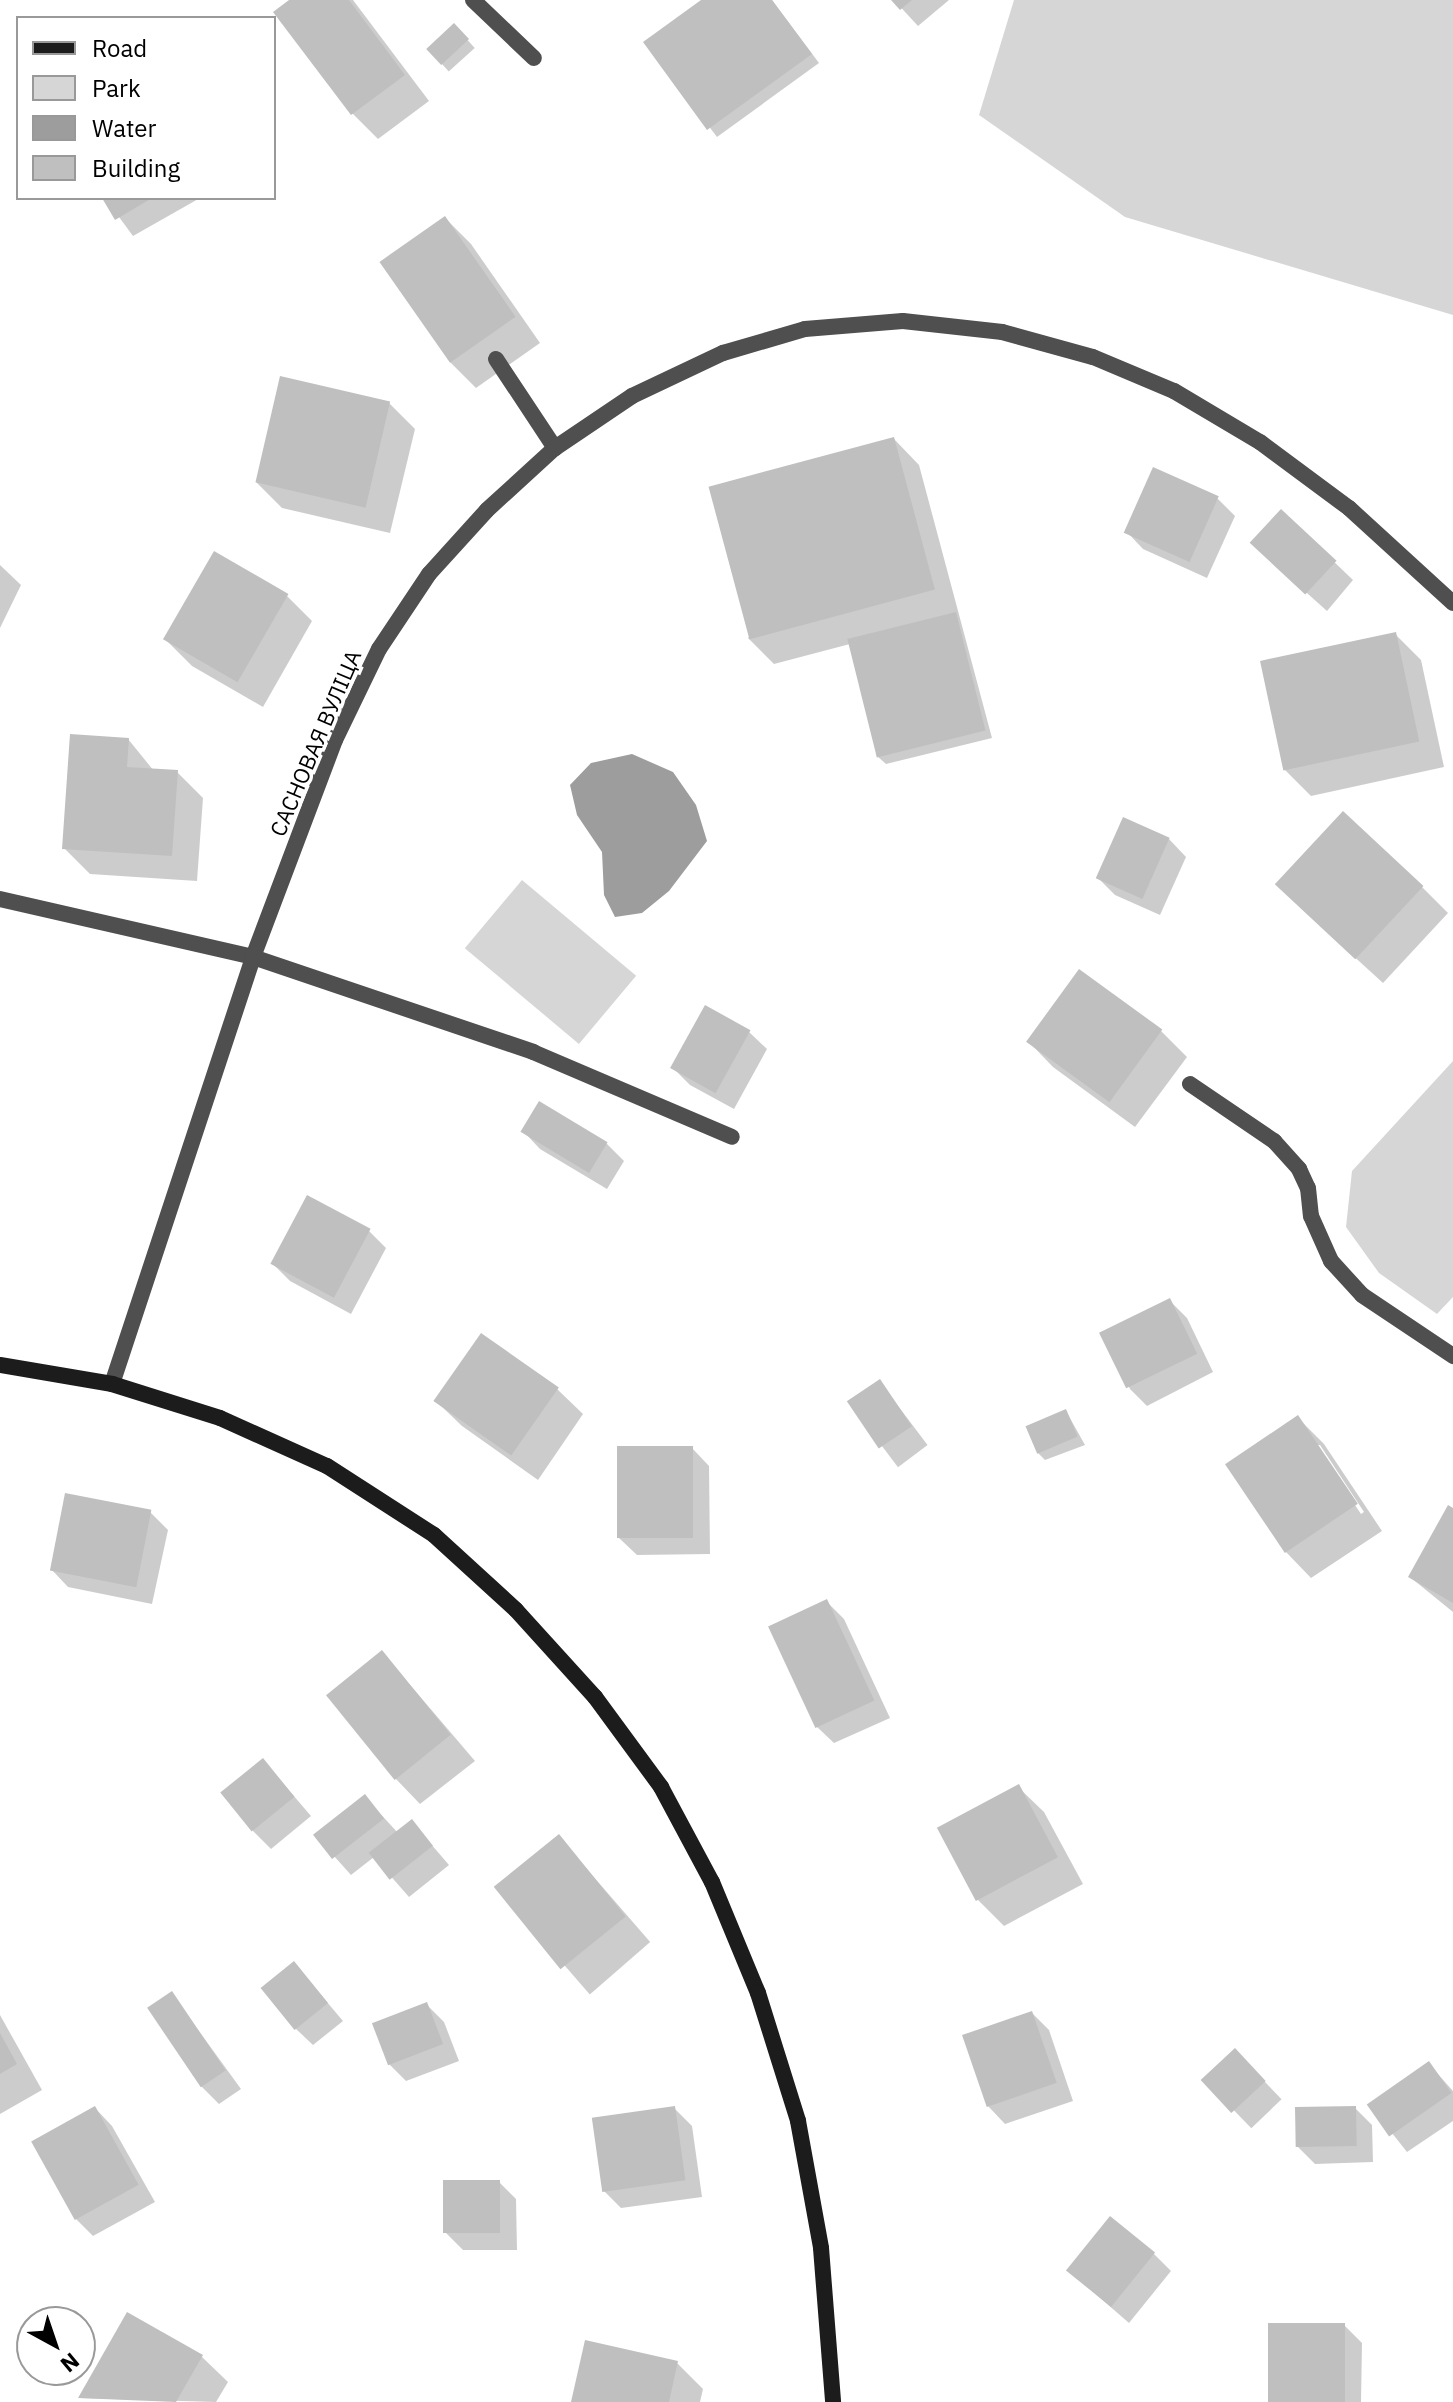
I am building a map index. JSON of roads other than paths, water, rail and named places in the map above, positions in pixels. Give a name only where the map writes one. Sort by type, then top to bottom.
[{"type":"street","points":[[473,0],[534,58]]},
{"type":"street","name":"САСНОВАЯ ВУЛІЦА","points":[[112,1384],[253,957],[335,740],[379,649],[429,574],[487,510],[555,448],[632,396],[723,353],[805,329],[903,321],[1002,332],[1093,357],[1174,391],[1260,442],[1349,508],[1453,603]]},
{"type":"street","points":[[496,359],[555,448]]},
{"type":"street","points":[[0,899],[253,957],[533,1052],[732,1137]]},
{"type":"street","points":[[1190,1084],[1274,1141],[1291,1159],[1308,1188],[1311,1216],[1331,1261],[1362,1295],[1453,1356]]},
{"type":"street","points":[[0,1365],[112,1384],[220,1418],[327,1466],[434,1535],[516,1610],[595,1697],[661,1787],[712,1882],[758,1993],[798,2121],[821,2248],[833,2402]]},
{"type":"water","points":[[632,754],[673,772],[696,805],[707,841],[669,891],[642,913],[615,917],[604,895],[602,852],[577,815],[570,785],[591,763]]}]
